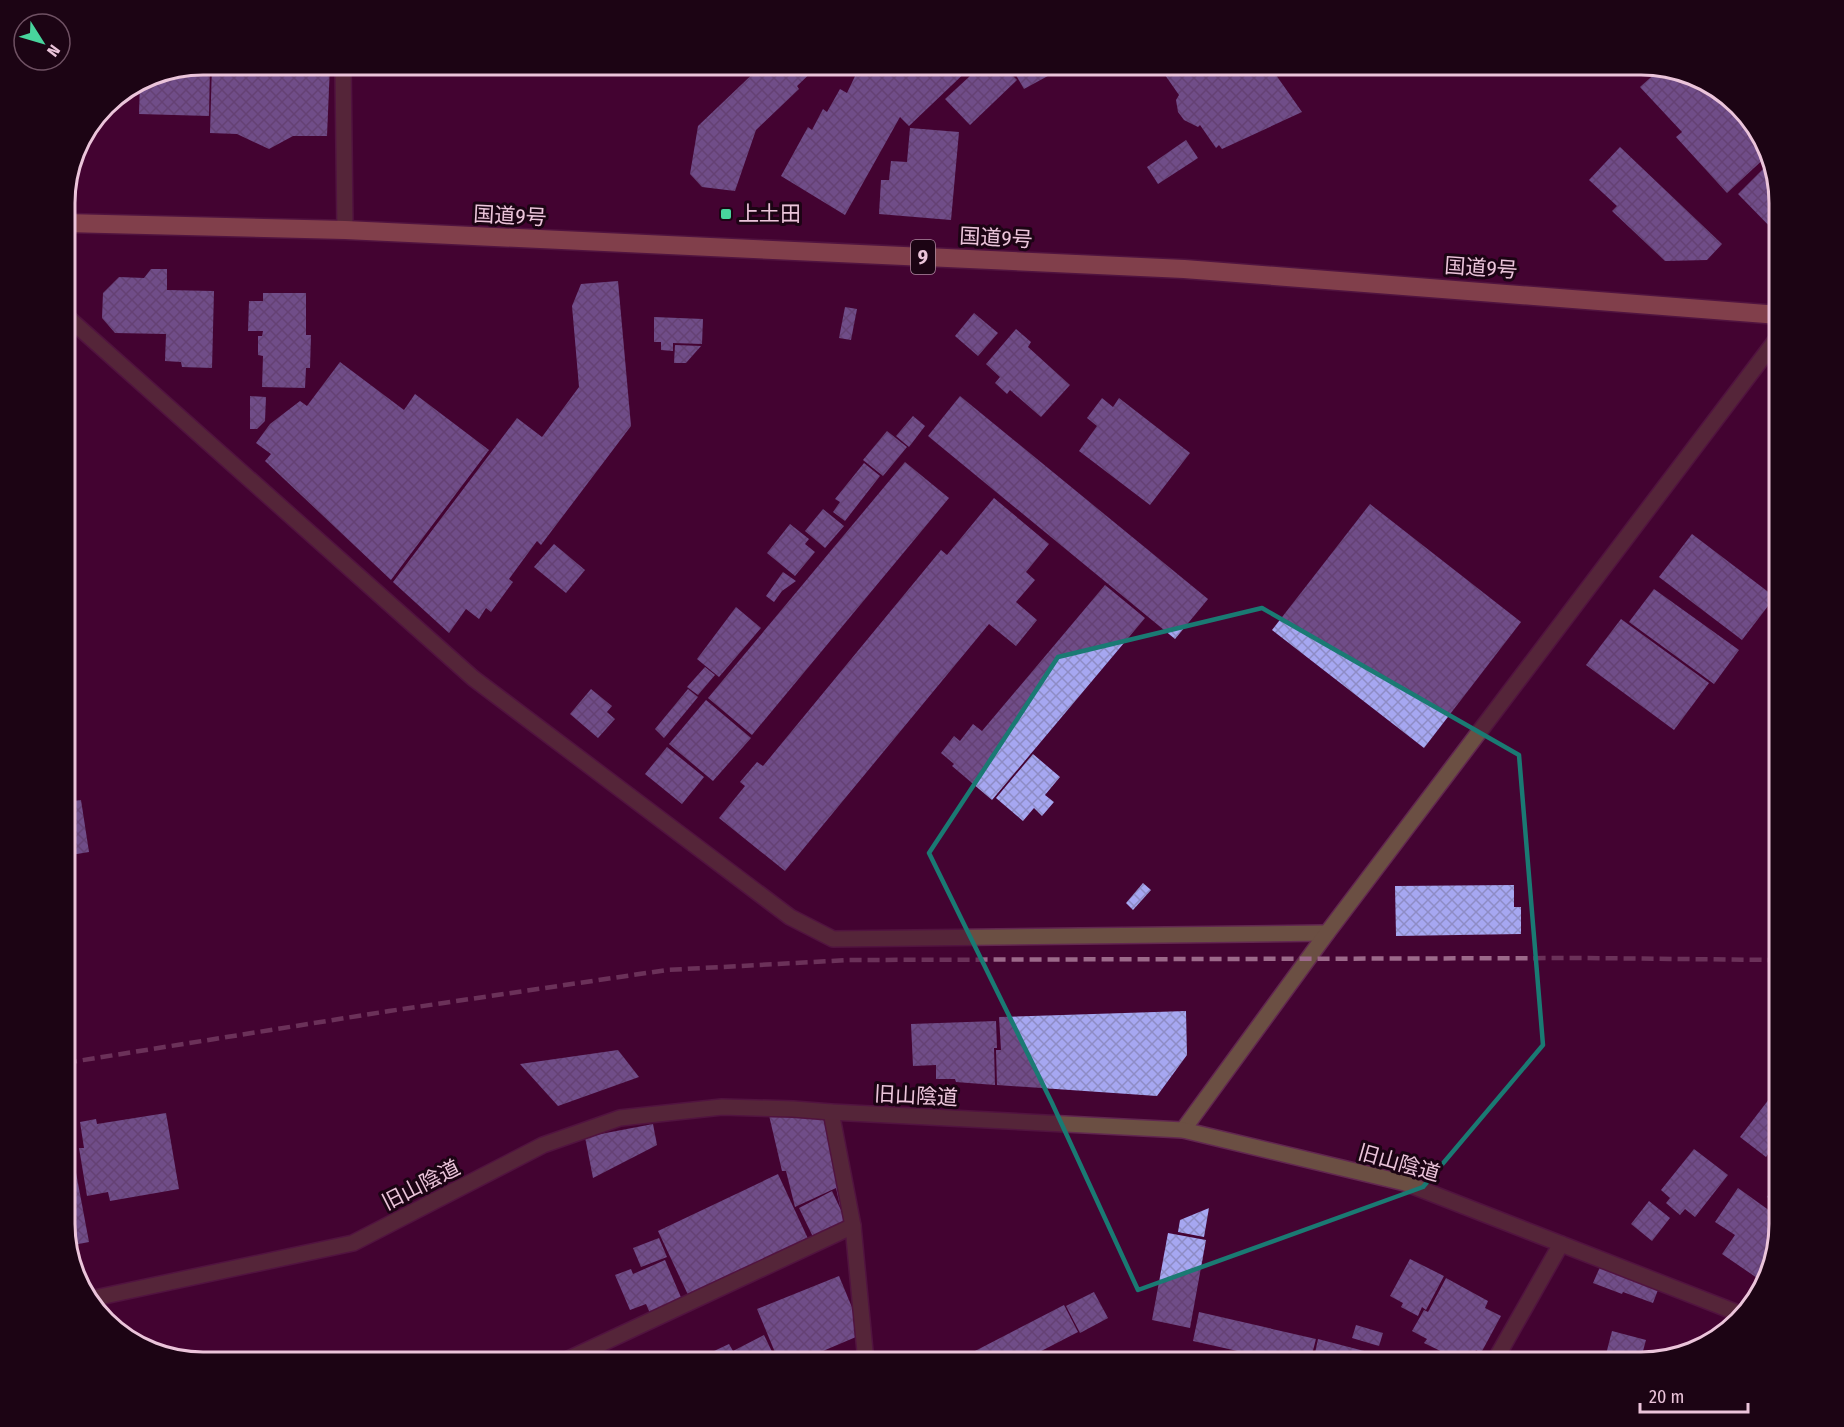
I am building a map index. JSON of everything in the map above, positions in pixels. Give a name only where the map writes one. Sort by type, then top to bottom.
[{"type":"highway","name":"国道9号","points":[[75,223],[345,230],[1184,269],[1769,314]]},
{"type":"street","points":[[343,75],[345,230]]},
{"type":"street","points":[[75,324],[473,678],[790,917],[833,939],[1327,933]]},
{"type":"street","points":[[1183,1130],[1327,933],[1769,349]]},
{"type":"street","name":"旧山陰道","points":[[99,1297],[353,1243],[543,1145],[620,1118],[722,1107],[1183,1130],[1405,1183],[1734,1311]]},
{"type":"street","points":[[831,1112],[853,1226],[865,1352]]},
{"type":"street","points":[[583,1352],[853,1226]]},
{"type":"street","points":[[1500,1352],[1561,1244]]},
{"type":"highlighted area","points":[[1262,608],[1519,755],[1543,1045],[1423,1187],[1138,1290],[1052,1103],[929,853],[1058,657]]},
{"type":"building","points":[[210,75],[209,116],[139,114],[140,92],[178,77]]},
{"type":"building","points":[[212,75],[330,75],[327,136],[293,136],[269,149],[237,134],[210,133]]},
{"type":"building","points":[[752,75],[809,75],[797,86],[799,89],[756,130],[735,191],[702,187],[690,174],[698,126]]},
{"type":"building","points":[[856,75],[963,75],[909,126],[900,117],[845,215],[781,176],[808,127],[812,130],[823,109],[827,112],[840,89],[847,93]]},
{"type":"building","points":[[971,75],[1012,75],[1017,80],[970,125],[945,99]]},
{"type":"building","points":[[1016,75],[1050,75],[1024,89]]},
{"type":"building","points":[[1165,75],[1276,75],[1302,112],[1222,149],[1219,145],[1216,148],[1200,125],[1198,127],[1184,120],[1178,112],[1176,100],[1179,95]]},
{"type":"building","points":[[1653,75],[1666,77],[1698,88],[1732,112],[1752,139],[1762,161],[1727,193],[1676,137],[1682,132],[1640,87]]},
{"type":"building","points":[[910,128],[959,132],[951,220],[879,214],[881,180],[889,180],[891,161],[907,162]]},
{"type":"building","points":[[1186,140],[1198,158],[1158,184],[1147,167]]},
{"type":"building","points":[[1620,147],[1722,244],[1707,260],[1665,261],[1612,211],[1617,206],[1589,180]]},
{"type":"building","points":[[1764,168],[1768,186],[1769,226],[1738,194]]},
{"type":"building","points":[[151,269],[167,269],[167,290],[214,291],[212,368],[182,367],[181,362],[165,361],[166,334],[115,333],[102,318],[103,293],[119,277],[144,278]]},
{"type":"building","points":[[618,281],[631,426],[541,545],[537,541],[509,579],[513,582],[491,612],[486,608],[479,619],[466,609],[449,633],[393,582],[517,418],[542,437],[579,387],[572,306],[581,284]]},
{"type":"building","points":[[263,293],[306,293],[306,335],[311,335],[310,368],[306,368],[305,388],[262,387],[263,356],[258,355],[258,336],[262,336],[263,331],[248,331],[249,301],[263,301]]},
{"type":"building","points":[[845,307],[857,309],[851,340],[839,338]]},
{"type":"building","points":[[974,313],[998,333],[978,356],[955,336]]},
{"type":"building","points":[[654,317],[703,319],[702,344],[673,343],[673,351],[661,350],[661,342],[654,342]]},
{"type":"building","points":[[1016,329],[1031,342],[1028,347],[1070,385],[1041,417],[1010,390],[1007,394],[995,383],[1000,377],[986,364]]},
{"type":"building","points":[[675,345],[701,346],[686,363],[674,363]]},
{"type":"building","points":[[340,362],[404,410],[415,394],[489,450],[391,580],[265,461],[271,454],[256,443],[270,424],[300,401],[307,406]]},
{"type":"building","points":[[250,396],[266,397],[265,421],[257,429],[250,429]]},
{"type":"building","points":[[960,396],[1208,599],[1175,639],[928,436]]},
{"type":"building","points":[[1102,398],[1113,407],[1119,398],[1190,453],[1150,505],[1079,451],[1097,426],[1087,418]]},
{"type":"building","points":[[913,416],[925,426],[909,447],[896,436]]},
{"type":"building","points":[[887,431],[907,447],[883,476],[863,460]]},
{"type":"building","points":[[905,462],[949,498],[752,735],[708,698]]},
{"type":"building","points":[[864,463],[880,476],[845,521],[833,512],[840,502],[835,499]]},
{"type":"building","points":[[994,498],[1049,544],[1026,572],[1035,580],[1016,602],[1037,620],[1016,646],[989,624],[785,871],[719,818],[745,786],[740,782],[757,762],[763,766],[941,550],[947,555]]},
{"type":"building","points":[[1370,504],[1521,622],[1424,748],[1272,630]]},
{"type":"building","points":[[823,509],[844,526],[825,548],[805,531]]},
{"type":"building","points":[[790,524],[809,539],[805,544],[815,552],[795,576],[767,553]]},
{"type":"building","points":[[1692,534],[1769,592],[1769,605],[1742,640],[1659,577]]},
{"type":"building","points":[[554,544],[585,570],[566,593],[534,567]]},
{"type":"building","points":[[783,572],[796,581],[782,591],[774,602],[766,596]]},
{"type":"building","points":[[1105,585],[1145,618],[992,800],[952,766],[954,764],[941,753],[954,736],[960,741],[973,724],[982,731]]},
{"type":"building","points":[[1654,589],[1739,650],[1714,684],[1629,622]]},
{"type":"building","points":[[736,607],[761,628],[719,677],[697,659]]},
{"type":"building","points":[[1621,619],[1709,683],[1674,730],[1586,665]]},
{"type":"building","points":[[705,667],[715,675],[698,695],[687,687]]},
{"type":"building","points":[[591,689],[612,706],[607,712],[615,719],[598,738],[570,714]]},
{"type":"building","points":[[688,689],[698,697],[664,738],[655,729]]},
{"type":"building","points":[[706,700],[751,738],[713,781],[669,744]]},
{"type":"building","points":[[667,747],[704,777],[682,804],[645,774]]},
{"type":"building","points":[[1033,754],[1060,777],[1045,795],[1054,802],[1042,816],[1034,808],[1023,821],[996,798]]},
{"type":"building","points":[[81,800],[89,852],[75,854],[75,801]]},
{"type":"building","points":[[1143,883],[1151,890],[1133,910],[1126,903]]},
{"type":"building","points":[[1514,885],[1514,907],[1521,907],[1521,934],[1396,936],[1395,886]]},
{"type":"building","points":[[1186,1011],[1187,1055],[1157,1096],[997,1085],[996,1050],[1001,1050],[999,1017]]},
{"type":"building","points":[[996,1021],[995,1085],[956,1082],[955,1079],[936,1079],[936,1065],[913,1066],[911,1024]]},
{"type":"building","points":[[618,1050],[639,1077],[558,1106],[520,1064]]},
{"type":"building","points":[[1769,1099],[1769,1153],[1766,1157],[1740,1137]]},
{"type":"building","points":[[768,1111],[826,1113],[847,1203],[840,1206],[836,1188],[795,1207],[786,1171],[782,1171]]},
{"type":"building","points":[[166,1113],[179,1189],[110,1201],[108,1192],[87,1196],[79,1148],[84,1148],[80,1122],[96,1119],[97,1124]]},
{"type":"building","points":[[653,1124],[657,1145],[593,1178],[585,1137]]},
{"type":"building","points":[[1694,1149],[1728,1175],[1695,1217],[1685,1209],[1680,1215],[1666,1203],[1670,1198],[1661,1190]]},
{"type":"building","points":[[75,1167],[89,1242],[76,1244]]},
{"type":"building","points":[[778,1174],[810,1243],[690,1299],[658,1231]]},
{"type":"building","points":[[1738,1188],[1769,1210],[1767,1249],[1757,1278],[1722,1254],[1735,1235],[1715,1222]]},
{"type":"building","points":[[832,1191],[848,1225],[815,1241],[799,1208]]},
{"type":"building","points":[[1649,1201],[1670,1218],[1652,1241],[1631,1224]]},
{"type":"building","points":[[1209,1208],[1204,1237],[1178,1232],[1180,1220]]},
{"type":"building","points":[[1168,1233],[1206,1240],[1190,1328],[1152,1320]]},
{"type":"building","points":[[659,1238],[667,1257],[641,1267],[633,1248]]},
{"type":"building","points":[[1410,1259],[1444,1276],[1426,1310],[1422,1307],[1418,1316],[1401,1307],[1403,1303],[1390,1296]]},
{"type":"building","points":[[665,1260],[686,1309],[653,1320],[646,1304],[630,1310],[615,1275],[631,1269],[633,1274]]},
{"type":"building","points":[[1603,1260],[1661,1282],[1653,1303],[1593,1283]]},
{"type":"building","points":[[839,1276],[863,1334],[821,1352],[775,1352],[757,1309]]},
{"type":"building","points":[[1446,1278],[1488,1301],[1485,1308],[1501,1316],[1482,1352],[1476,1350],[1475,1352],[1442,1352],[1424,1343],[1427,1339],[1412,1331],[1424,1310],[1428,1312]]},
{"type":"building","points":[[1094,1292],[1108,1318],[1080,1333],[1066,1306]]},
{"type":"building","points":[[1064,1305],[1078,1332],[1039,1352],[975,1351]]},
{"type":"building","points":[[1199,1312],[1316,1339],[1313,1352],[1242,1352],[1193,1341]]},
{"type":"building","points":[[1356,1325],[1383,1333],[1379,1346],[1352,1338]]},
{"type":"building","points":[[1612,1331],[1646,1340],[1643,1352],[1607,1352]]},
{"type":"building","points":[[764,1335],[772,1352],[712,1352],[729,1344],[733,1351]]},
{"type":"building","points":[[1318,1339],[1368,1352],[1315,1352]]},
{"type":"railway","points":[[75,1061],[389,1011],[667,970],[849,960],[1584,958],[1769,960]]},
{"type":"place","name":"上土田","points":[[726,214]]}]
